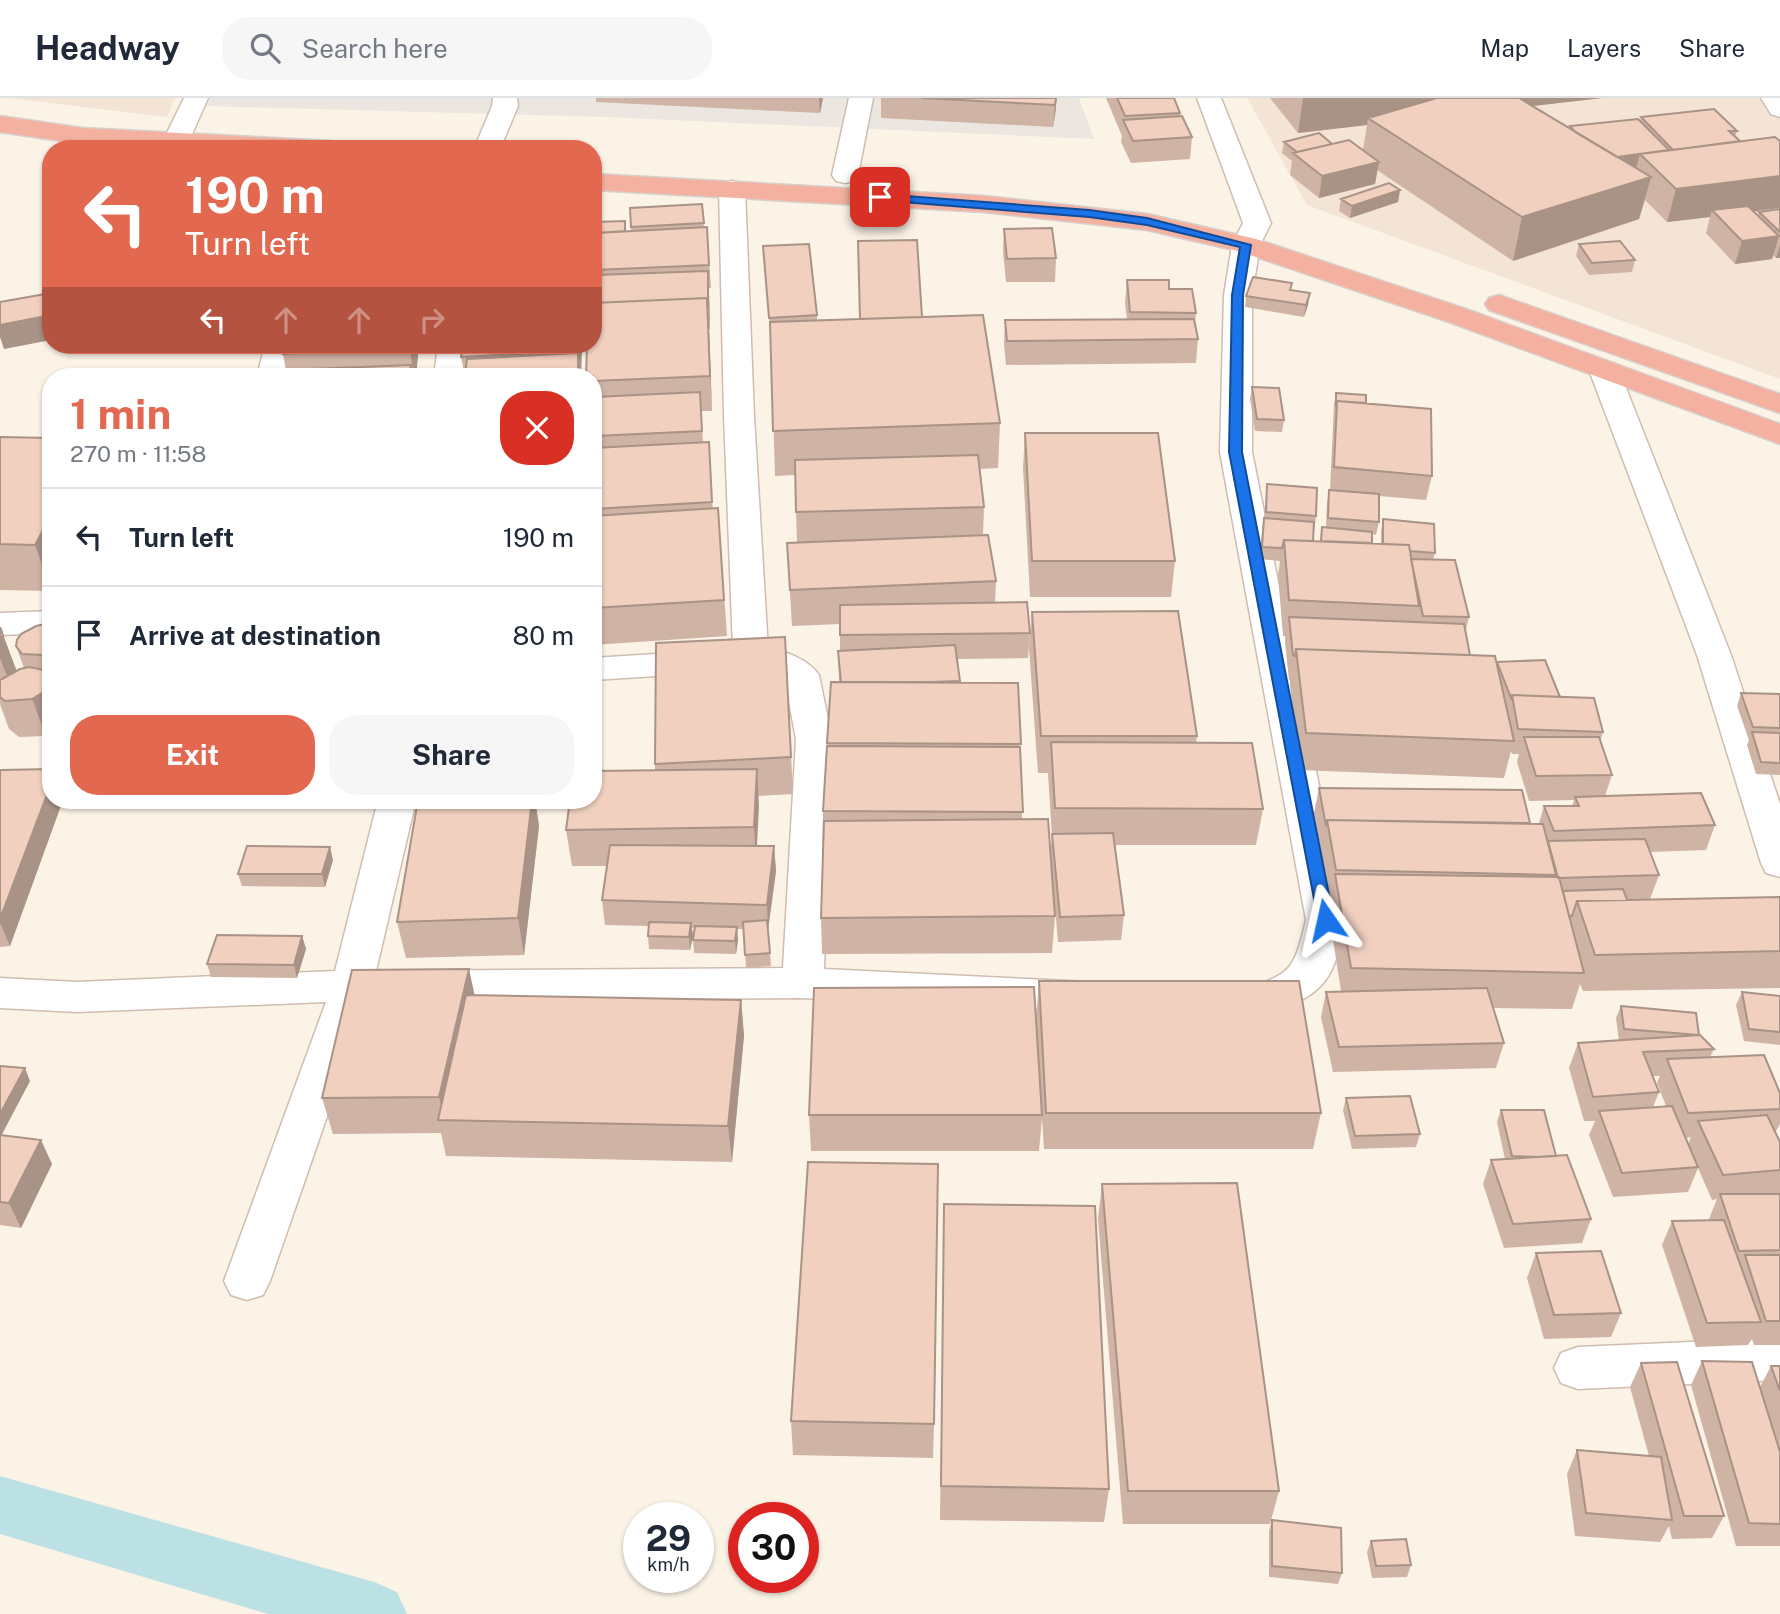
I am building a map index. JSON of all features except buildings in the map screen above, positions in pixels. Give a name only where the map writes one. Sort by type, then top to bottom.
[{"type":"highway","points":[[0,124],[82,136],[157,140]]},
{"type":"highway","points":[[0,144],[42,149]]},
{"type":"highway","points":[[602,163],[1003,183],[1095,192],[1251,234],[1409,272],[1780,404]]},
{"type":"highway","points":[[602,182],[984,204],[1251,234],[1456,315],[1780,435]]},
{"type":"street","points":[[176,140],[196,98]]},
{"type":"street","points":[[492,140],[505,106],[505,98]]},
{"type":"street","points":[[845,175],[861,98]]},
{"type":"street","points":[[1209,98],[1251,234],[1238,295],[1236,452],[1326,920],[1317,964],[1297,988],[1246,1004],[1218,1003]]},
{"type":"street","points":[[1773,98],[1780,109]]},
{"type":"street","points":[[732,189],[738,403],[751,659]]},
{"type":"street","points":[[1604,370],[1714,655],[1780,863]]},
{"type":"street","points":[[0,624],[42,623]]},
{"type":"street","points":[[602,668],[751,659],[774,660],[801,675],[814,739],[803,984]]},
{"type":"street","points":[[247,1281],[352,986],[395,809]]},
{"type":"street","points":[[0,993],[77,997],[352,986],[803,984],[1121,999]]},
{"type":"street","points":[[1578,1368],[1780,1359]]},
{"type":"shaded area","points":[[8,98],[175,98],[167,117]]},
{"type":"shaded area","points":[[210,98],[1079,98],[1094,139],[605,117],[206,106]]},
{"type":"shaded area","points":[[1247,98],[1780,98],[1780,379],[1307,205]]},
{"type":"waterway","points":[[0,1505],[374,1614]]},
{"type":"route","points":[[880,197],[1089,214],[1147,222],[1246,245],[1238,295],[1235,354],[1236,452],[1326,920]]}]
